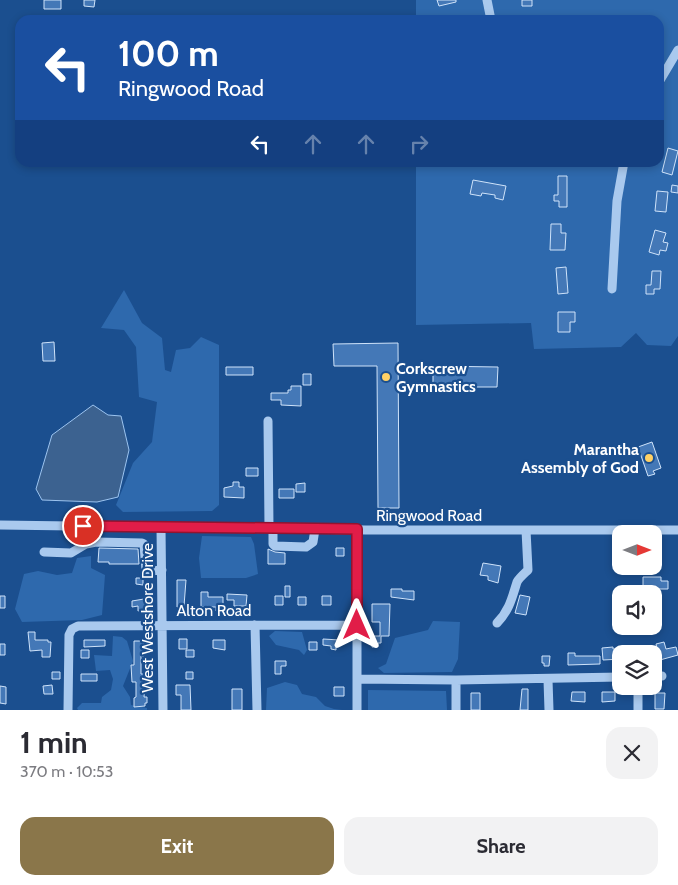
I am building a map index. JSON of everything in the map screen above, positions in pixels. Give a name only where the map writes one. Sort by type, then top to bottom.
[{"type":"street","points":[[487,0],[490,15]]},
{"type":"street","points":[[664,74],[678,50]]},
{"type":"street","points":[[612,289],[617,201],[623,167]]},
{"type":"street","points":[[268,421],[273,544],[275,546],[306,547],[313,542],[315,529]]},
{"type":"street","name":"Ringwood Road","points":[[0,525],[315,529],[678,530]]},
{"type":"street","points":[[105,526],[106,542]]},
{"type":"street","name":"West Westshore Drive","points":[[161,526],[163,710]]},
{"type":"street","points":[[357,529],[357,710]]},
{"type":"street","points":[[497,623],[505,614],[517,588],[517,582],[528,570],[526,530]]},
{"type":"street","points":[[44,552],[71,553],[86,544],[142,542],[144,544],[146,571],[162,570]]},
{"type":"street","points":[[255,625],[257,710]]},
{"type":"street","name":"Alton Road","points":[[68,710],[69,635],[72,629],[78,626],[357,625]]},
{"type":"street","points":[[357,679],[548,680],[612,677]]},
{"type":"street","points":[[456,680],[456,710]]},
{"type":"street","points":[[548,680],[548,710]]},
{"type":"street","points":[[638,695],[638,710]]},
{"type":"shaded area","points":[[416,0],[678,0],[678,336],[671,346],[647,345],[636,333],[621,347],[534,349],[531,323],[416,325],[416,167],[664,167],[664,15],[416,15]]},
{"type":"shaded area","points":[[124,290],[142,323],[162,338],[165,370],[171,372],[176,350],[190,348],[201,337],[219,345],[219,505],[212,511],[123,512],[116,505],[133,463],[152,442],[157,402],[139,397],[136,347],[124,330],[101,328]]},
{"type":"shaded area","points":[[93,405],[108,415],[121,416],[129,450],[118,497],[97,502],[42,500],[36,489],[52,435]]},
{"type":"shaded area","points":[[202,536],[251,537],[254,544],[258,574],[246,578],[201,578],[199,558]]},
{"type":"shaded area","points":[[91,556],[91,568],[105,575],[102,615],[82,620],[22,622],[15,609],[24,574],[38,571],[57,575],[72,573],[77,558]]},
{"type":"shaded area","points":[[433,621],[460,622],[458,659],[452,672],[384,673],[378,668],[386,664],[395,638],[428,630]]},
{"type":"shaded area","points":[[275,631],[302,632],[307,650],[304,655],[299,650],[276,645],[269,636]]},
{"type":"shaded area","points":[[113,636],[122,637],[127,641],[133,661],[123,686],[130,697],[131,705],[147,708],[147,710],[78,710],[77,708],[82,703],[101,703],[102,697],[111,690],[113,679],[110,670],[96,671],[94,655],[112,656]]},
{"type":"shaded area","points":[[285,682],[297,685],[302,694],[316,697],[325,706],[342,710],[266,710],[267,688]]},
{"type":"shaded area","points":[[368,690],[446,691],[447,710],[368,710]]},
{"type":"building","points":[[44,0],[61,0],[61,9],[44,9]]},
{"type":"building","points":[[84,0],[95,0],[94,7],[84,6]]},
{"type":"building","points":[[437,0],[456,0],[456,2],[439,6]]},
{"type":"building","points":[[522,0],[532,0],[532,6],[522,6]]},
{"type":"building","points":[[668,148],[678,151],[672,175],[662,172]]},
{"type":"building","points":[[558,176],[567,176],[567,207],[559,207],[559,201],[554,201],[554,195],[558,195]]},
{"type":"building","points":[[473,180],[506,186],[503,200],[495,198],[495,195],[482,193],[481,196],[470,194]]},
{"type":"building","points":[[672,185],[678,186],[678,193],[671,192]]},
{"type":"building","points":[[657,191],[668,192],[666,212],[655,211]]},
{"type":"building","points":[[551,224],[561,224],[561,233],[566,233],[565,250],[550,250]]},
{"type":"building","points":[[655,230],[666,233],[663,242],[668,243],[666,251],[660,250],[659,255],[649,252]]},
{"type":"building","points":[[566,267],[568,293],[558,294],[556,268]]},
{"type":"building","points":[[652,271],[661,271],[660,289],[654,289],[654,294],[646,294],[646,285],[651,285]]},
{"type":"building","points":[[558,312],[575,312],[575,322],[570,322],[570,332],[558,332]]},
{"type":"building","points":[[54,342],[55,361],[43,361],[42,343]]},
{"type":"building","points":[[398,343],[399,508],[378,508],[377,366],[334,366],[333,344]]},
{"type":"building","points":[[433,366],[498,367],[497,387],[433,387]]},
{"type":"building","points":[[226,367],[253,367],[253,375],[226,375]]},
{"type":"building","points":[[303,374],[311,374],[311,385],[303,385]]},
{"type":"building","points":[[291,386],[301,386],[301,406],[281,405],[281,400],[271,400],[271,393],[288,393],[288,390],[291,390]]},
{"type":"building","points":[[652,442],[661,468],[653,471],[655,474],[648,476],[638,447]]},
{"type":"building","points":[[246,468],[258,468],[258,476],[246,476]]},
{"type":"building","points":[[233,482],[239,482],[239,487],[244,487],[244,498],[224,497],[224,488],[233,486]]},
{"type":"building","points":[[305,483],[305,492],[296,492],[296,484]]},
{"type":"building","points":[[279,489],[294,489],[294,498],[279,498]]},
{"type":"building","points":[[99,548],[138,549],[139,564],[98,562]]},
{"type":"building","points":[[336,548],[344,548],[344,556],[336,556]]},
{"type":"building","points":[[268,549],[285,553],[285,564],[268,564]]},
{"type":"building","points":[[483,563],[501,566],[498,583],[488,580],[488,576],[480,575]]},
{"type":"building","points":[[643,577],[661,577],[661,581],[668,581],[668,589],[662,589],[662,585],[643,585]]},
{"type":"building","points":[[136,578],[143,578],[143,585],[136,584]]},
{"type":"building","points":[[177,580],[186,580],[184,606],[177,607]]},
{"type":"building","points":[[285,586],[290,586],[290,597],[285,597]]},
{"type":"building","points":[[391,589],[414,591],[414,600],[391,597]]},
{"type":"building","points":[[201,592],[208,592],[208,597],[223,597],[223,611],[216,611],[216,607],[201,607]]},
{"type":"building","points":[[227,594],[247,595],[246,606],[234,606],[234,600],[227,600]]},
{"type":"building","points":[[520,595],[530,597],[526,615],[515,613]]},
{"type":"building","points":[[0,596],[5,596],[5,608],[0,608]]},
{"type":"building","points":[[275,596],[283,596],[283,605],[275,605]]},
{"type":"building","points":[[322,596],[331,596],[331,605],[322,605]]},
{"type":"building","points":[[298,597],[306,597],[306,605],[298,605]]},
{"type":"building","points":[[148,600],[148,606],[144,606],[144,610],[138,611],[138,606],[132,607],[132,601]]},
{"type":"building","points":[[372,604],[390,604],[389,636],[381,636],[381,643],[378,643],[378,647],[372,647],[372,636],[380,636],[380,622],[372,622]]},
{"type":"building","points":[[28,632],[35,632],[35,640],[48,640],[48,642],[51,642],[50,657],[42,657],[42,650],[30,651]]},
{"type":"building","points":[[179,639],[187,639],[187,649],[179,649]]},
{"type":"building","points":[[323,639],[340,640],[340,645],[336,645],[336,650],[331,649],[331,646],[323,645]]},
{"type":"building","points":[[84,640],[105,640],[105,646],[84,647]]},
{"type":"building","points":[[213,640],[225,640],[225,650],[213,648]]},
{"type":"building","points":[[134,641],[144,641],[144,656],[141,656],[141,674],[147,674],[144,697],[147,697],[147,703],[145,703],[145,706],[134,707],[136,682],[132,682],[131,665],[134,665]]},
{"type":"building","points":[[309,642],[317,642],[317,650],[309,650]]},
{"type":"building","points":[[664,642],[666,649],[676,647],[678,655],[662,659],[662,645],[656,644]]},
{"type":"building","points":[[0,644],[5,644],[5,655],[0,655]]},
{"type":"building","points":[[612,647],[612,660],[603,660],[602,648]]},
{"type":"building","points":[[81,650],[89,650],[89,658],[81,658]]},
{"type":"building","points":[[186,650],[194,650],[194,657],[186,657]]},
{"type":"building","points":[[568,653],[575,653],[575,656],[600,656],[600,664],[568,665]]},
{"type":"building","points":[[542,656],[550,656],[549,666],[544,666]]},
{"type":"building","points":[[275,661],[286,661],[286,666],[281,666],[281,674],[275,674]]},
{"type":"building","points":[[52,672],[60,672],[60,679],[52,679]]},
{"type":"building","points":[[186,672],[193,672],[193,679],[186,679]]},
{"type":"building","points":[[81,674],[97,674],[97,681],[81,681]]},
{"type":"building","points":[[52,685],[53,694],[44,694],[43,686]]},
{"type":"building","points":[[176,685],[190,685],[191,710],[181,710],[181,695],[176,695]]},
{"type":"building","points":[[0,686],[6,687],[6,704],[0,703]]},
{"type":"building","points":[[334,687],[344,687],[344,696],[334,696]]},
{"type":"building","points":[[232,689],[242,689],[242,710],[232,710]]},
{"type":"building","points":[[522,689],[528,689],[528,710],[520,710]]},
{"type":"building","points":[[572,692],[585,692],[585,702],[571,701]]},
{"type":"building","points":[[602,692],[612,692],[612,695],[615,695],[615,701],[602,702]]},
{"type":"building","points":[[471,693],[480,693],[480,710],[471,710]]},
{"type":"building","points":[[665,693],[664,709],[655,709],[655,695]]},
{"type":"place","name":"Corkscrew Gymnastics","points":[[386,377]]},
{"type":"place","name":"Marantha Assembly of God","points":[[649,458]]},
{"type":"route","points":[[83,526],[357,529],[357,625]]}]
